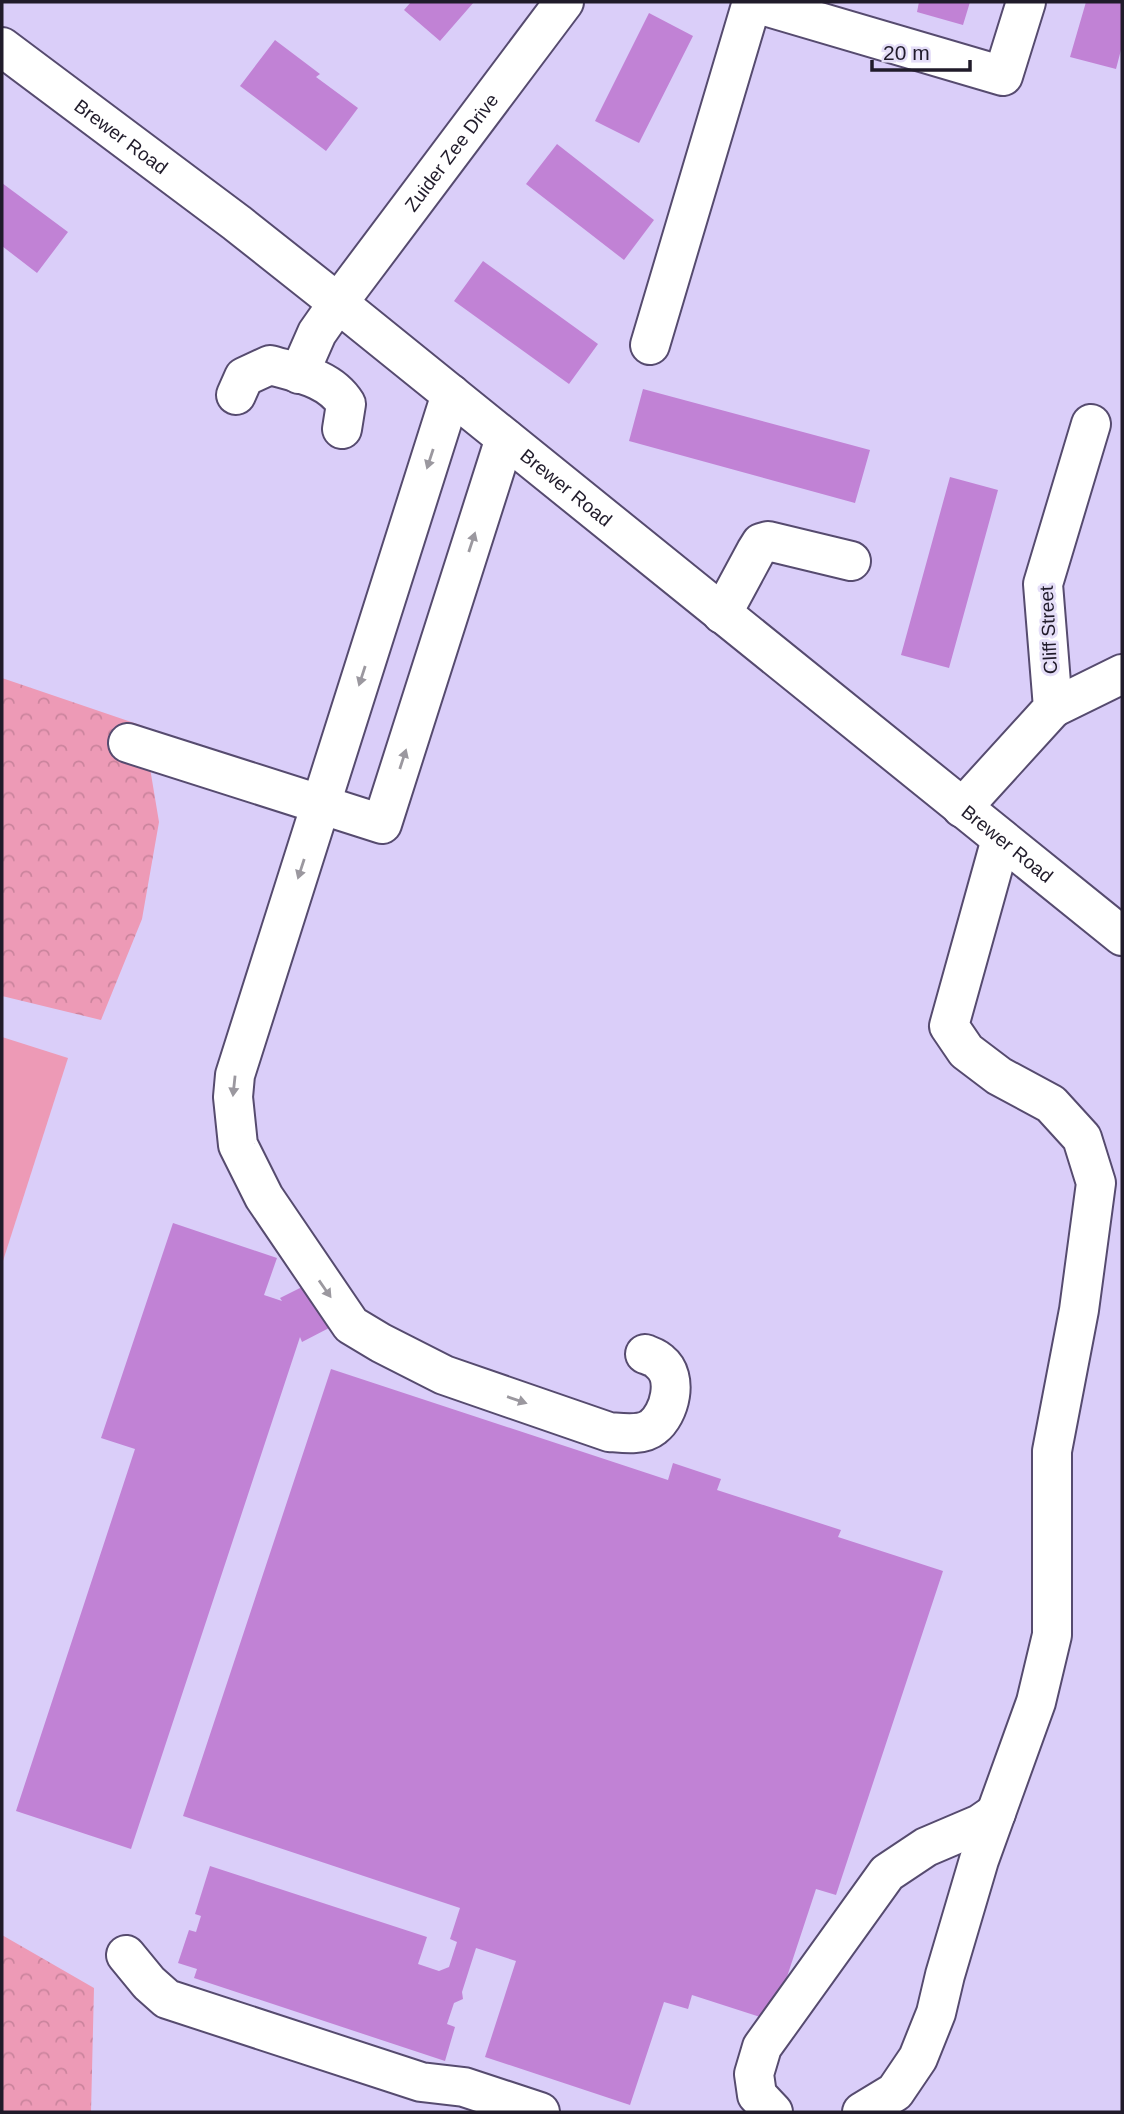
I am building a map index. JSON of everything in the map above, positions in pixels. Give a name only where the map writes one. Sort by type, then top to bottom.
[{"type":"street","name":"Zuider Zee Drive","points":[[299,374],[317,333],[338,303],[564,2]]},
{"type":"street","points":[[650,345],[752,2],[1003,76],[1026,2]]},
{"type":"street","name":"Brewer Road","points":[[2,47],[237,223],[962,808],[1119,928]]},
{"type":"street","points":[[236,395],[244,377],[270,365],[299,374],[329,384],[340,394],[346,404],[342,429]]},
{"type":"street","points":[[451,394],[235,1075],[233,1097],[238,1145],[264,1197],[351,1325],[444,1376],[609,1432],[634,1433],[652,1429],[664,1415],[671,1394],[669,1376],[662,1362],[645,1354]]},
{"type":"street","name":"Cliff Street","points":[[1053,708],[1043,584],[1091,424]]},
{"type":"street","points":[[128,743],[382,824],[505,438]]},
{"type":"street","points":[[722,614],[761,543],[768,541],[851,561]]},
{"type":"street","points":[[962,808],[1053,708],[1122,674]]},
{"type":"street","points":[[862,2112],[895,2092],[918,2059],[936,2013],[979,1860],[1036,1702],[1052,1635],[1052,1451],[1079,1311],[1096,1182],[1082,1138],[1051,1104],[999,1076],[966,1051],[949,1026],[1001,839]]},
{"type":"street","points":[[758,2106],[754,2074],[762,2048],[887,1873],[926,1847],[980,1824],[996,1813]]},
{"type":"street","points":[[126,1955],[149,1983],[167,1999],[421,2082],[464,2087],[540,2112]]},
{"type":"green space","points":[[2,678],[143,726],[159,822],[142,919],[101,1020],[2,996]]},
{"type":"green space","points":[[2,1037],[68,1058],[2,1264]]},
{"type":"green space","points":[[2,1935],[94,1988],[91,2112],[2,2112]]},
{"type":"building","points":[[411,2],[474,2],[440,41],[404,10]]},
{"type":"building","points":[[919,2],[970,2],[963,25],[917,12]]},
{"type":"building","points":[[1086,2],[1122,2],[1122,46],[1116,69],[1070,57]]},
{"type":"building","points":[[649,13],[693,36],[639,143],[595,121]]},
{"type":"building","points":[[275,40],[320,74],[316,77],[358,108],[326,151],[240,86]]},
{"type":"building","points":[[557,144],[654,220],[624,260],[526,184]]},
{"type":"building","points":[[2,183],[68,232],[37,273],[2,246]]},
{"type":"building","points":[[483,261],[598,344],[569,384],[454,301]]},
{"type":"building","points":[[643,389],[870,450],[855,503],[629,441]]},
{"type":"building","points":[[950,477],[998,490],[949,668],[901,655]]},
{"type":"building","points":[[173,1223],[277,1258],[264,1295],[282,1301],[280,1298],[308,1284],[329,1328],[302,1342],[300,1337],[131,1849],[16,1811],[135,1449],[101,1438]]},
{"type":"building","points":[[331,1369],[668,1480],[673,1463],[721,1479],[717,1490],[841,1530],[838,1537],[943,1571],[836,1895],[816,1889],[778,2004],[766,2019],[692,1995],[688,2009],[664,2002],[630,2105],[485,2057],[516,1961],[476,1948],[462,1992],[463,1999],[454,2003],[447,2024],[455,2027],[445,2061],[194,1978],[197,1969],[178,1963],[189,1930],[196,1932],[201,1916],[195,1914],[210,1866],[427,1937],[418,1964],[439,1971],[449,1967],[457,1942],[450,1939],[460,1908],[183,1816]]}]
